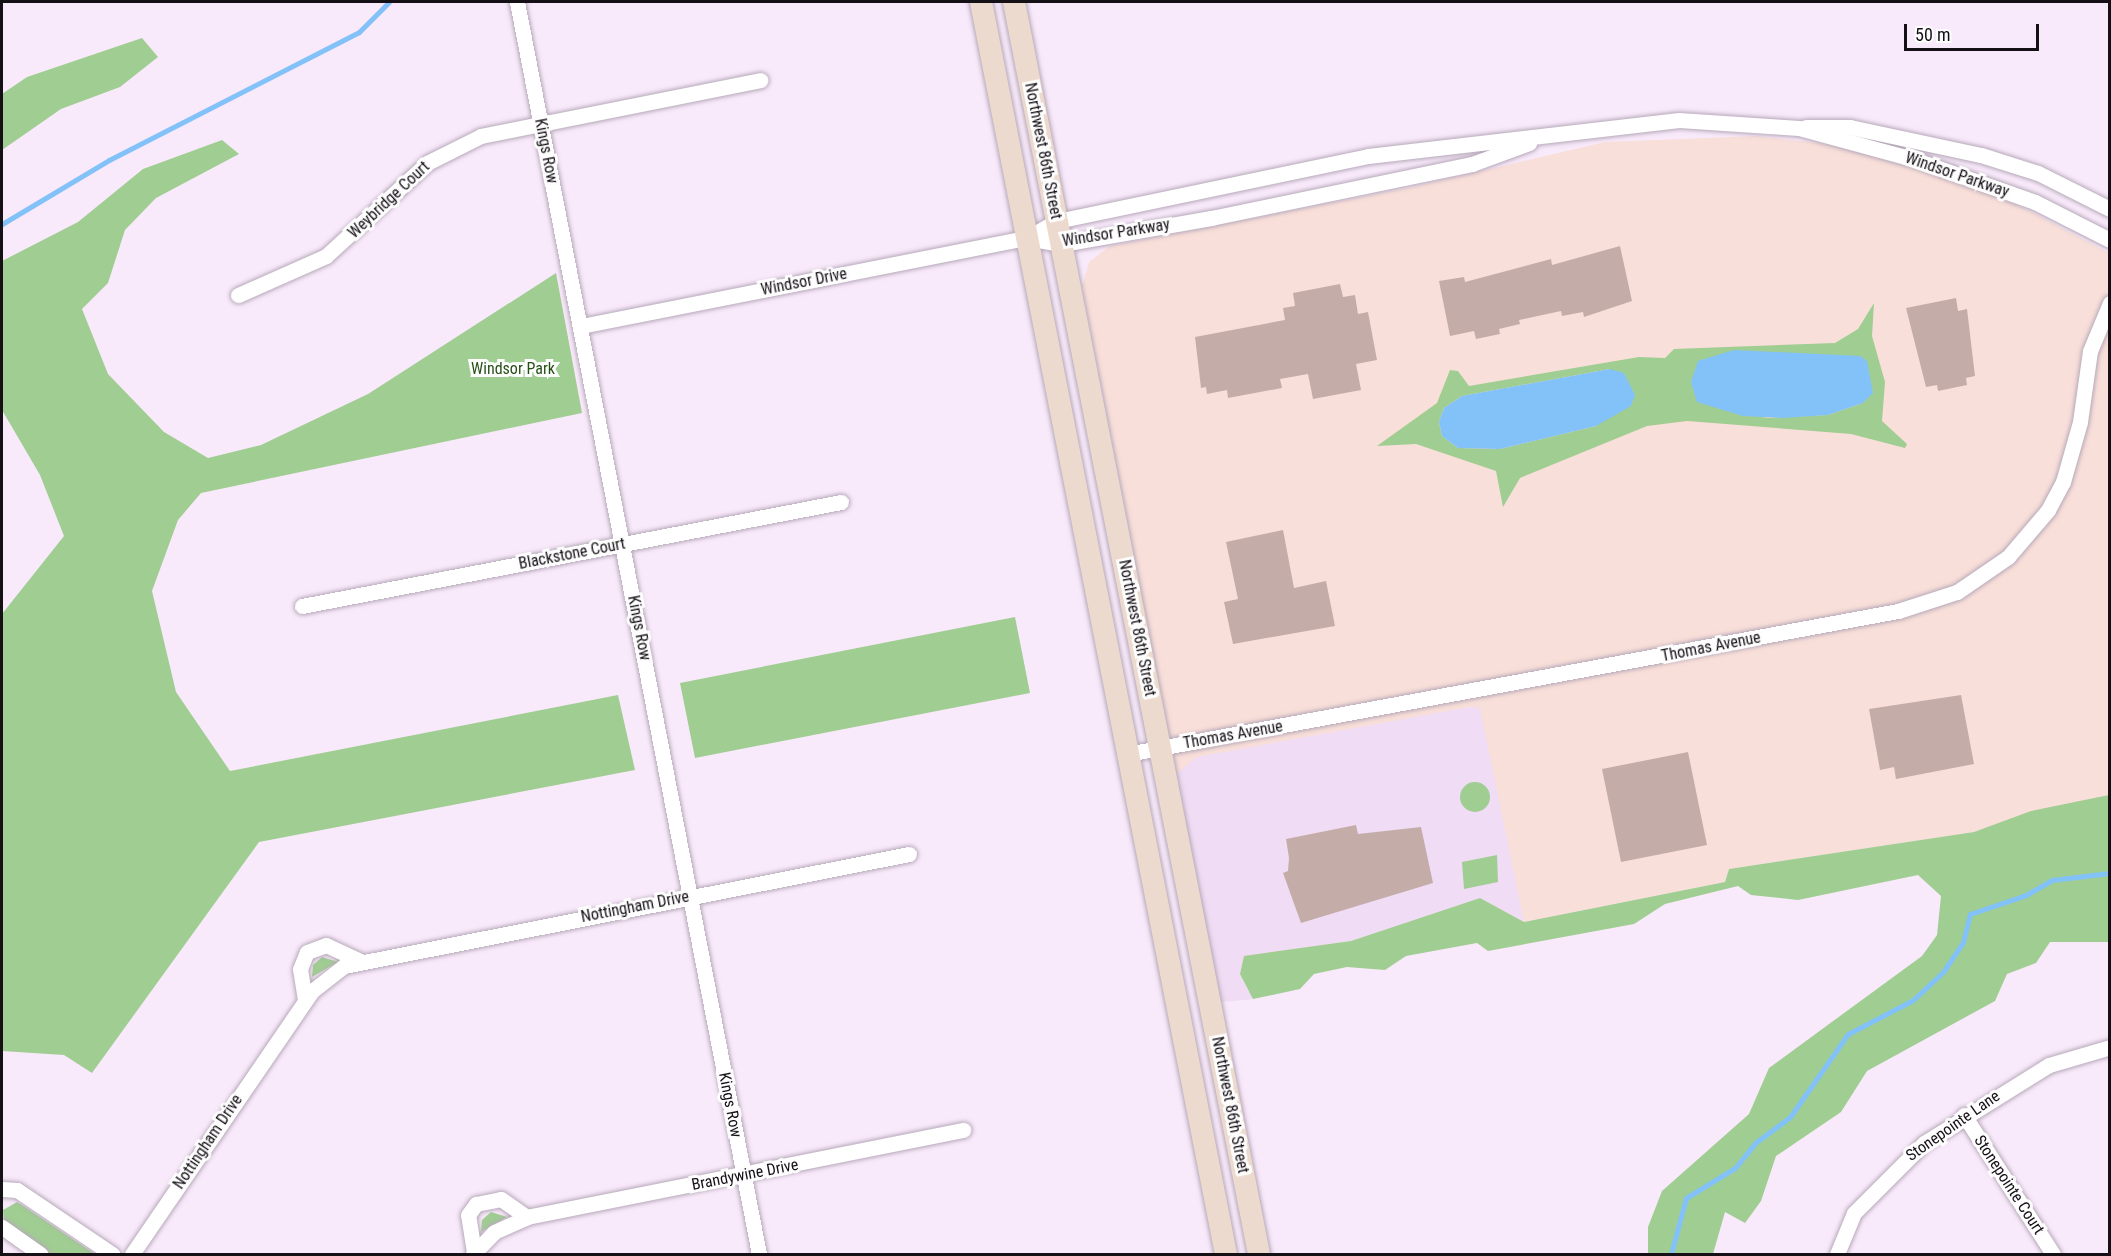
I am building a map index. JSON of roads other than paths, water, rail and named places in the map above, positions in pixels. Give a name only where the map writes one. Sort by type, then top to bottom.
[{"type":"main road","name":"Northwest 86th Street","points":[[981,2],[1226,1254]]},
{"type":"main road","name":"Northwest 86th Street","points":[[1014,2],[1259,1254]]},
{"type":"street","name":"Kings Row","points":[[517,2],[759,1254]]},
{"type":"street","name":"Weybridge Court","points":[[238,296],[326,256],[402,185],[453,147],[541,122],[760,80]]},
{"type":"street","name":"Windsor Parkway","points":[[1027,238],[1057,220],[1368,156],[1679,120],[1799,128],[1836,125],[1923,139],[2038,173],[2109,209]]},
{"type":"street","name":"Windsor Parkway","points":[[1799,128],[2007,192],[2109,240]]},
{"type":"street","name":"Windsor Parkway","points":[[1027,238],[1062,244],[1472,164],[1552,134]]},
{"type":"street","name":"Windsor Drive","points":[[581,327],[1027,238]]},
{"type":"street","name":"Thomas Avenue","points":[[1127,754],[1898,611],[1957,592],[2008,557],[2048,510],[2063,482],[2080,422],[2090,351],[2109,303]]},
{"type":"street","name":"Blackstone Court","points":[[302,606],[841,502]]},
{"type":"street","name":"Nottingham Drive","points":[[132,1254],[305,1000],[326,976],[361,961],[909,854]]},
{"type":"street","points":[[305,1000],[300,969],[307,952],[326,945],[361,961]]},
{"type":"street","name":"Stonepointe Lane","points":[[1837,1254],[1850,1221],[1869,1195],[1924,1143],[1964,1115],[2049,1065],[2109,1047]]},
{"type":"street","name":"Stonepointe Court","points":[[1964,1115],[2054,1254]]},
{"type":"street","name":"Brandywine Drive","points":[[474,1253],[494,1232],[527,1218],[963,1130]]},
{"type":"street","points":[[2,1189],[17,1190],[112,1254]]},
{"type":"street","name":"Brandywine Drive","points":[[474,1253],[468,1221],[476,1204],[501,1199],[527,1218]]},
{"type":"street","points":[[2,1227],[40,1254]]},
{"type":"water","points":[[1734,350],[1860,356],[1867,361],[1873,393],[1863,403],[1828,415],[1783,418],[1743,416],[1697,402],[1691,382],[1698,361]]},
{"type":"water","points":[[1610,369],[1624,373],[1635,395],[1631,406],[1596,426],[1500,449],[1458,448],[1442,436],[1439,422],[1444,408],[1462,396]]},
{"type":"waterway","points":[[2,224],[109,160],[359,32],[389,2]]},
{"type":"waterway","points":[[1671,1254],[1686,1198],[1735,1168],[1755,1143],[1790,1117],[1848,1034],[1913,1000],[1943,972],[1963,942],[1970,914],[2026,895],[2052,880],[2110,873]]},
{"type":"park label","name":"Windsor Park","points":[[513,369]]}]
